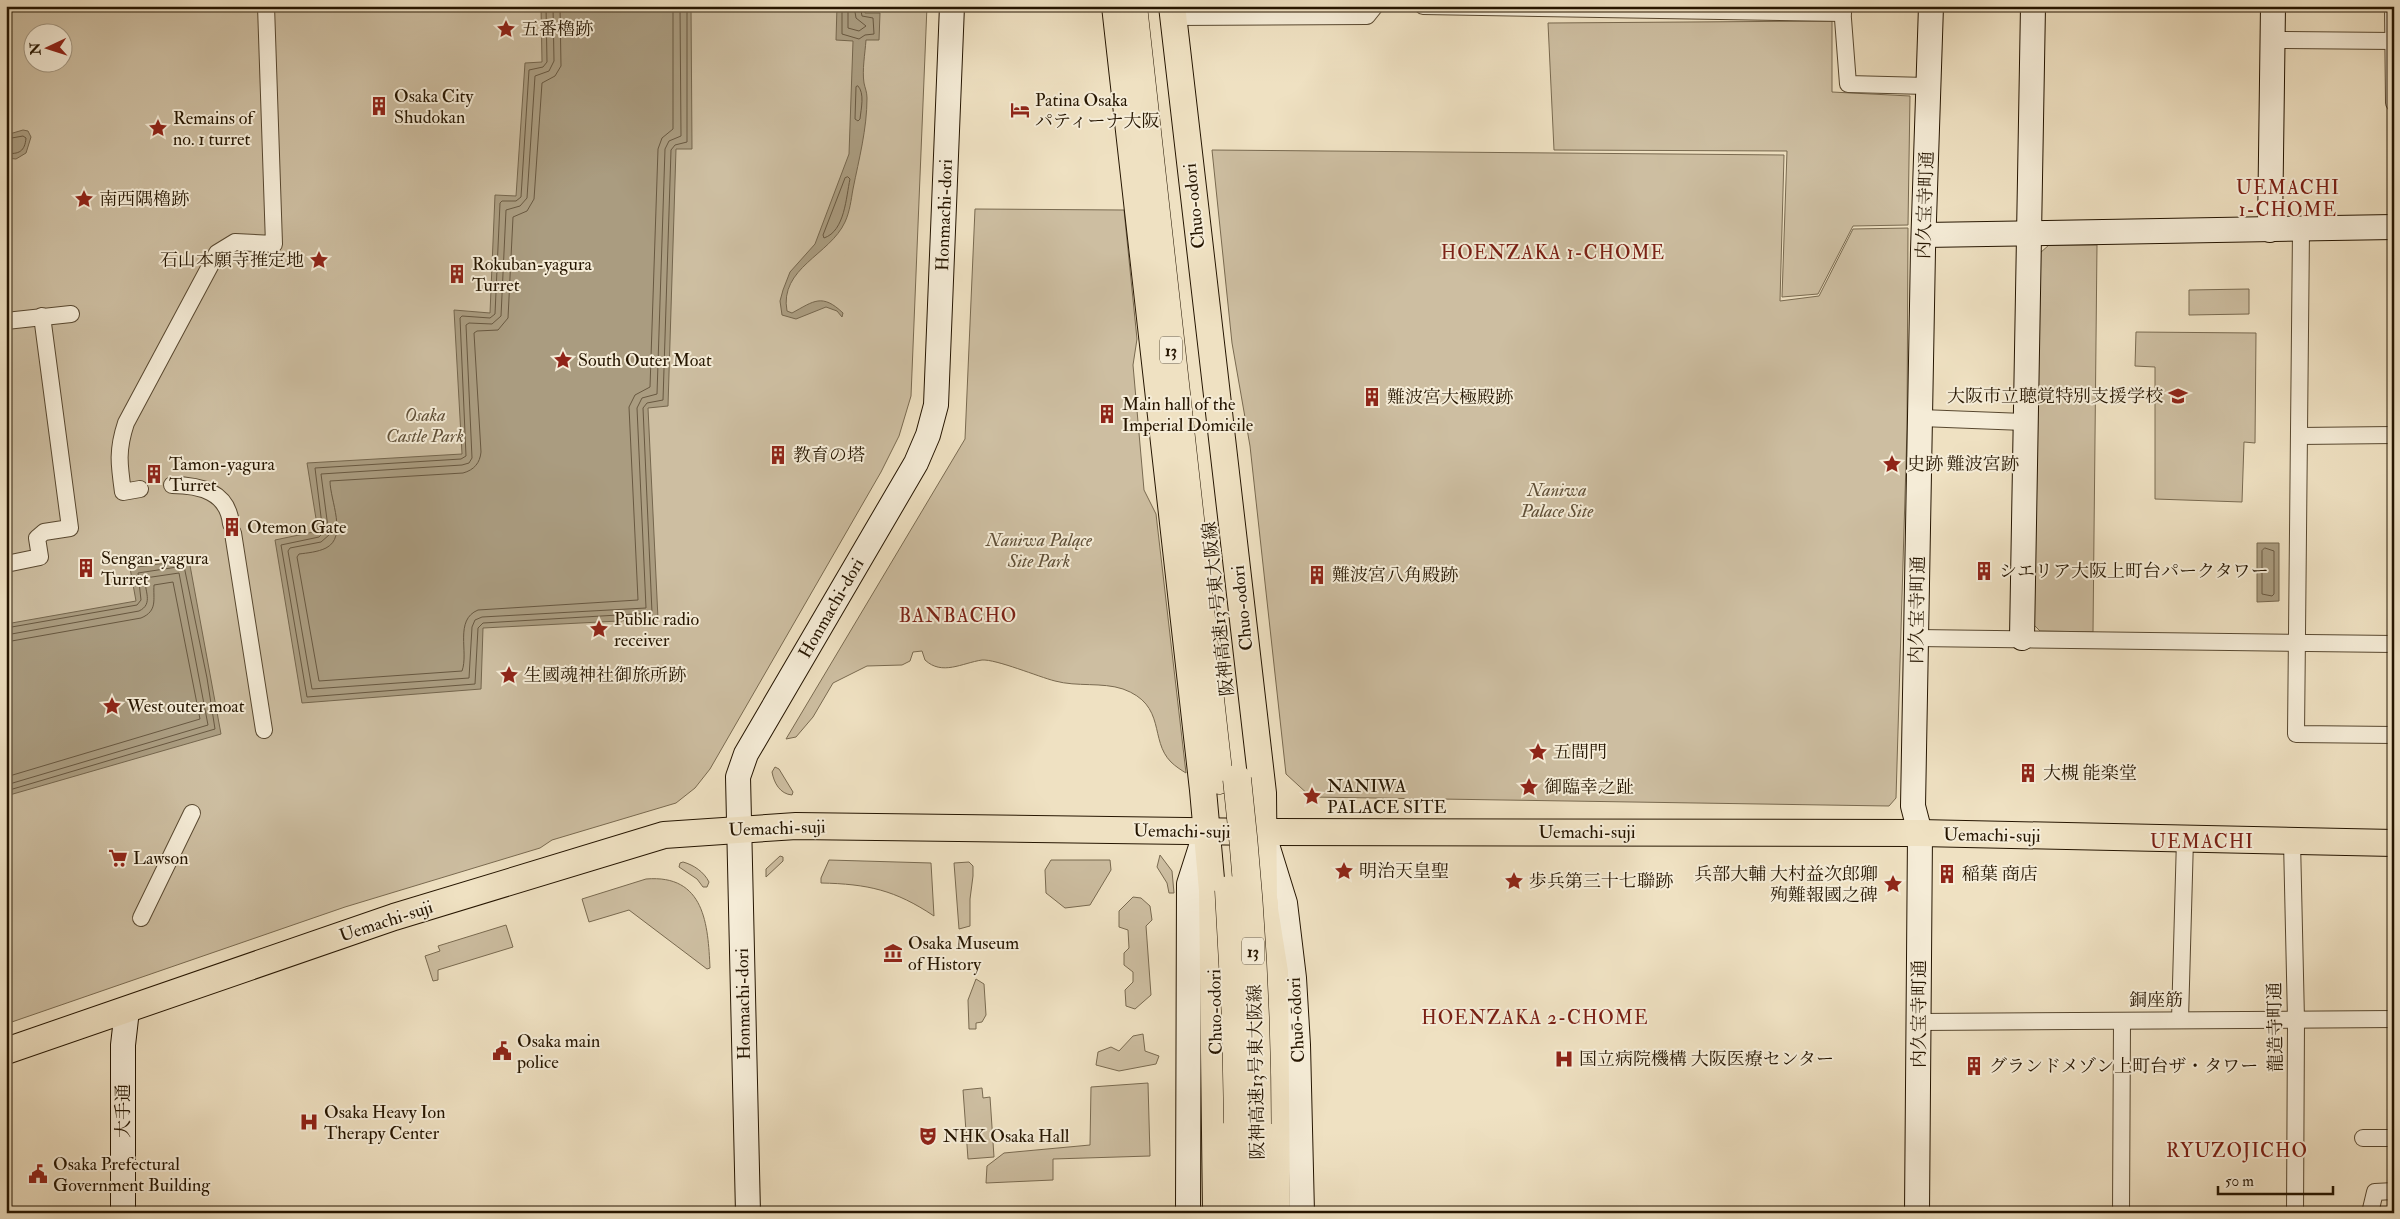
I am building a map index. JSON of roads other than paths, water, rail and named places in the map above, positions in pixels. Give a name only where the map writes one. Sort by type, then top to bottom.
[{"type":"highway","name":"阪神高速13号東大阪線","points":[[1133,6],[1218,692],[1252,935],[1256,1008],[1257,1213]]},
{"type":"highway","name":"阪神高速13号東大阪線","points":[[1165,10],[1218,692],[1231,904],[1237,1038],[1238,1213]]},
{"type":"highway","points":[[1262,1213],[1267,1045],[1258,970],[1264,903]]},
{"type":"main road","name":"Chuo-odori","points":[[1115,6],[1212,890],[1215,1001],[1216,1213]]},
{"type":"main road","name":"Chuo-odori","points":[[1165,10],[1261,776],[1264,903]]},
{"type":"main road","name":"Uemachi-suji","points":[[6,1051],[394,917],[655,838],[684,832],[796,826],[1263,832],[1920,833],[2394,843]]},
{"type":"main road","points":[[1267,1045],[1277,1213]]},
{"type":"street","points":[[140,489],[123,492],[118,460],[119,444],[126,423],[217,253],[235,242],[274,244],[266,6]]},
{"type":"street","name":"Honmachi-dori","points":[[748,1213],[738,777],[746,754],[916,462],[928,435],[936,405],[952,6]]},
{"type":"street","points":[[1165,10],[1368,16],[1375,6]]},
{"type":"street","points":[[1423,6],[1842,10],[1848,84],[1928,86]]},
{"type":"street","name":"内久宝寺町通","points":[[1917,1213],[1920,833],[1913,806],[1924,235],[1931,6]]},
{"type":"street","points":[[2022,638],[2024,422],[2030,233],[2033,6]]},
{"type":"street","points":[[2270,230],[2274,6]]},
{"type":"street","points":[[2393,6],[2394,103]]},
{"type":"street","points":[[2273,40],[2393,41]]},
{"type":"street","points":[[1924,235],[2301,230],[2394,226]]},
{"type":"street","points":[[2301,230],[2296,734],[2394,735]]},
{"type":"street","points":[[6,321],[71,314]]},
{"type":"street","points":[[6,564],[40,557],[37,538],[44,532],[70,528],[42,316]]},
{"type":"street","points":[[1921,418],[2024,422]]},
{"type":"street","points":[[2299,436],[2394,435]]},
{"type":"street","points":[[172,485],[191,485],[210,491],[223,500],[232,529],[264,730]]},
{"type":"street","points":[[1917,638],[2394,644]]},
{"type":"street","points":[[141,918],[192,814]]},
{"type":"street","points":[[1188,1213],[1189,884],[1206,831]]},
{"type":"street","name":"Chuō-ōdori","points":[[1263,832],[1285,903],[1294,978],[1298,1045],[1302,1213]]},
{"type":"street","points":[[2180,1020],[2185,839]]},
{"type":"street","name":"龍造寺町通","points":[[2292,841],[2296,1020],[2295,1213]]},
{"type":"street","name":"大手通","points":[[123,1213],[122,1045],[127,1010]]},
{"type":"street","name":"銅座筋","points":[[1918,1022],[2394,1019]]},
{"type":"street","points":[[2121,1213],[2122,1021]]},
{"type":"street","points":[[2362,1138],[2394,1138]]},
{"type":"street","points":[[2370,1213],[2375,1192],[2394,1191]]},
{"type":"water","name":"South Outer Moat","points":[[541,6],[691,6],[692,149],[676,149],[668,406],[648,408],[658,619],[483,628],[481,689],[302,703],[275,540],[318,531],[307,463],[462,454],[454,310],[490,313],[495,195],[516,196],[525,63],[542,62]]},
{"type":"water","points":[[837,6],[865,6],[865,13],[880,13],[879,40],[866,40],[863,73],[867,96],[866,121],[847,218],[838,234],[798,273],[791,284],[787,296],[787,311],[792,313],[812,302],[823,301],[836,307],[843,313],[842,317],[837,311],[826,307],[796,319],[782,315],[780,301],[783,290],[790,272],[815,244],[849,154],[853,41],[836,40]]},
{"type":"water","points":[[23,130],[28,131],[31,137],[26,153],[16,159],[6,158],[6,135]]},
{"type":"water","points":[[2257,543],[2279,543],[2279,601],[2257,602]]},
{"type":"water","name":"West outer moat","points":[[189,560],[221,734],[6,796],[6,624],[136,601],[130,568]]},
{"type":"place","name":"五番櫓跡","points":[[506,29]]},
{"type":"place","name":"Osaka City Shudokan","points":[[379,106]]},
{"type":"place","name":"Patina Osaka パティーナ大阪","points":[[1020,110]]},
{"type":"place","name":"Remains of no. 1 turret","points":[[158,128]]},
{"type":"place","name":"南西隅櫓跡","points":[[84,199]]},
{"type":"place","name":"石山本願寺推定地","points":[[319,260]]},
{"type":"place","name":"Rokuban-yagura Turret","points":[[457,274]]},
{"type":"place","name":"South Outer Moat","points":[[563,360]]},
{"type":"place","name":"大阪市立聴覚特別支援学校","points":[[2178,396]]},
{"type":"place","name":"難波宮大極殿跡","points":[[1372,397]]},
{"type":"place","name":"Main hall of the Imperial Domicile","points":[[1107,414]]},
{"type":"place","name":"教育の塔","points":[[778,455]]},
{"type":"place","name":"史跡 難波宮跡","points":[[1892,464]]},
{"type":"place","name":"Tamon-yagura Turret","points":[[154,474]]},
{"type":"place","name":"Otemon Gate","points":[[232,527]]},
{"type":"place","name":"Sengan-yagura Turret","points":[[86,568]]},
{"type":"place","name":"シエリア大阪上町台パークタワー","points":[[1984,571]]},
{"type":"place","name":"難波宮八角殿跡","points":[[1317,575]]},
{"type":"place","name":"Public radio receiver","points":[[599,629]]},
{"type":"place","name":"生國魂神社御旅所跡","points":[[509,675]]},
{"type":"place","name":"West outer moat","points":[[112,706]]},
{"type":"place","name":"五間門","points":[[1538,752]]},
{"type":"place","name":"大槻 能楽堂","points":[[2028,773]]},
{"type":"place","name":"御臨幸之趾","points":[[1529,787]]},
{"type":"place","name":"NANIWA PALACE SITE","points":[[1312,796]]},
{"type":"place","name":"Lawson","points":[[118,858]]},
{"type":"place","name":"明治天皇聖","points":[[1344,871]]},
{"type":"place","name":"稲葉 商店","points":[[1947,874]]},
{"type":"place","name":"歩兵第三十七聯跡","points":[[1514,881]]},
{"type":"place","name":"兵部大輔 大村益次郎卿 殉難報國之碑","points":[[1893,884]]},
{"type":"place","name":"Osaka Museum of History","points":[[893,953]]},
{"type":"place","name":"Osaka main police","points":[[502,1051]]},
{"type":"place","name":"国立病院機構 大阪医療センター","points":[[1564,1059]]},
{"type":"place","name":"グランドメゾン上町台ザ・タワー","points":[[1974,1066]]},
{"type":"place","name":"Osaka Heavy Ion Therapy Center","points":[[309,1122]]},
{"type":"place","name":"NHK Osaka Hall","points":[[928,1136]]},
{"type":"place","name":"Osaka Prefectural Government Building","points":[[38,1174]]},
{"type":"district","name":"UEMACHI 1-CHOME","points":[[2288,198]]},
{"type":"district","name":"HOENZAKA 1-CHOME","points":[[1553,252]]},
{"type":"district","name":"BANBACHO","points":[[958,615]]},
{"type":"district","name":"UEMACHI","points":[[2202,841]]},
{"type":"district","name":"HOENZAKA 2-CHOME","points":[[1535,1017]]},
{"type":"district","name":"RYUZOJICHO","points":[[2237,1150]]},
{"type":"park label","name":"Osaka Castle Park","points":[[425,425]]},
{"type":"park label","name":"Naniwa Palace Site","points":[[1557,500]]},
{"type":"park label","name":"Naniwa Palące Site Park","points":[[1039,550]]}]
